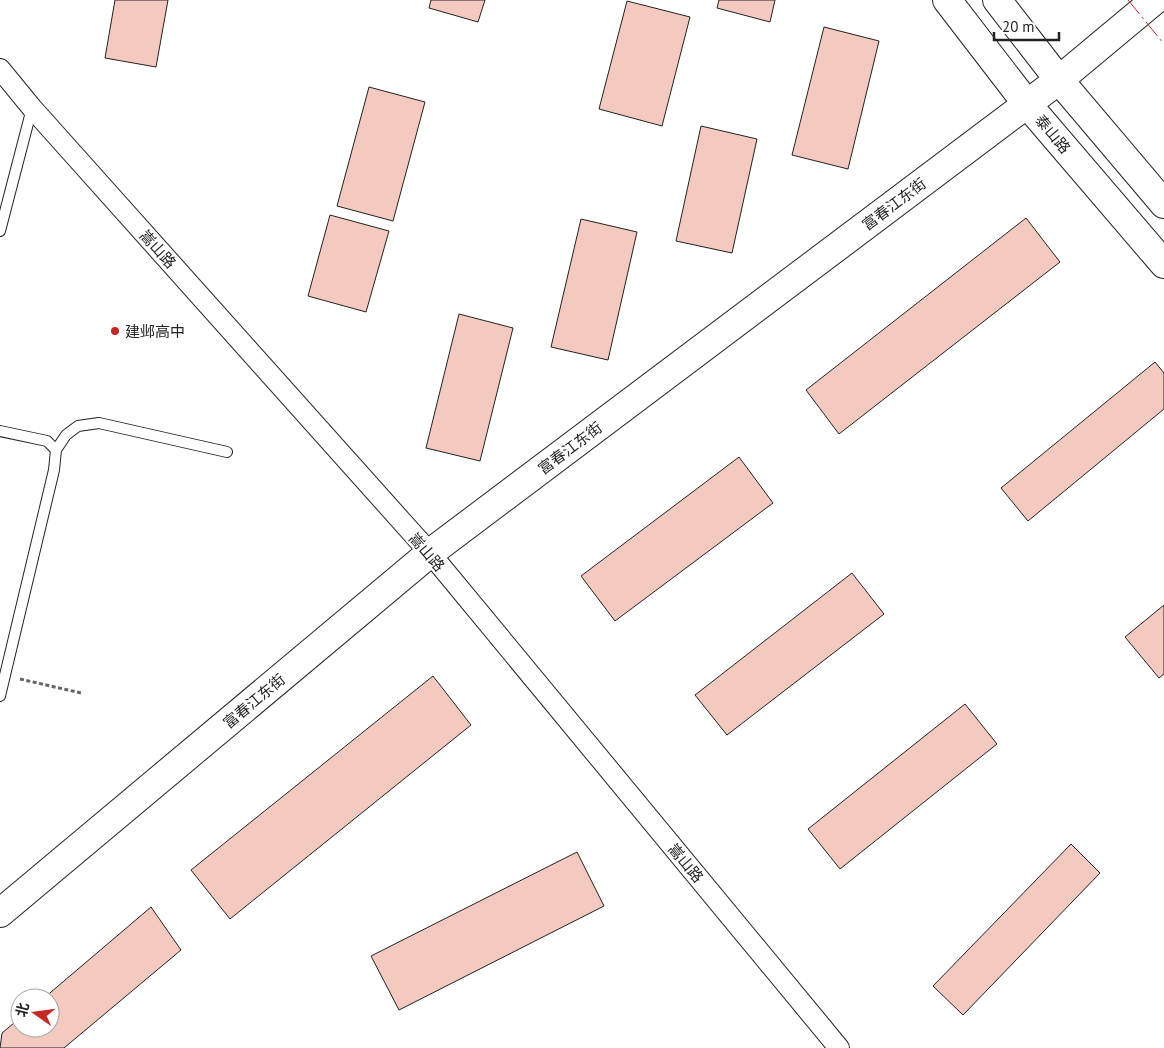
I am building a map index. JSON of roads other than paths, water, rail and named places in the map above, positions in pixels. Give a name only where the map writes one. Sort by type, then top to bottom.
[{"type":"street","name":"泰山路","points":[[947,0],[1027,104],[1164,264]]},
{"type":"street","points":[[997,0],[1059,80],[1164,204]]},
{"type":"street","name":"富春江东街","points":[[0,914],[430,554],[1059,80],[1155,0]]},
{"type":"street","name":"嵩山路","points":[[0,69],[32,108],[430,554],[839,1048]]},
{"type":"lane","points":[[0,231],[32,108]]},
{"type":"lane","points":[[0,696],[54,470],[56,450],[66,435],[78,426],[99,422],[227,452]]},
{"type":"lane","points":[[0,430],[47,441],[56,450]]},
{"type":"place","name":"建邺高中","points":[[115,331]]}]
